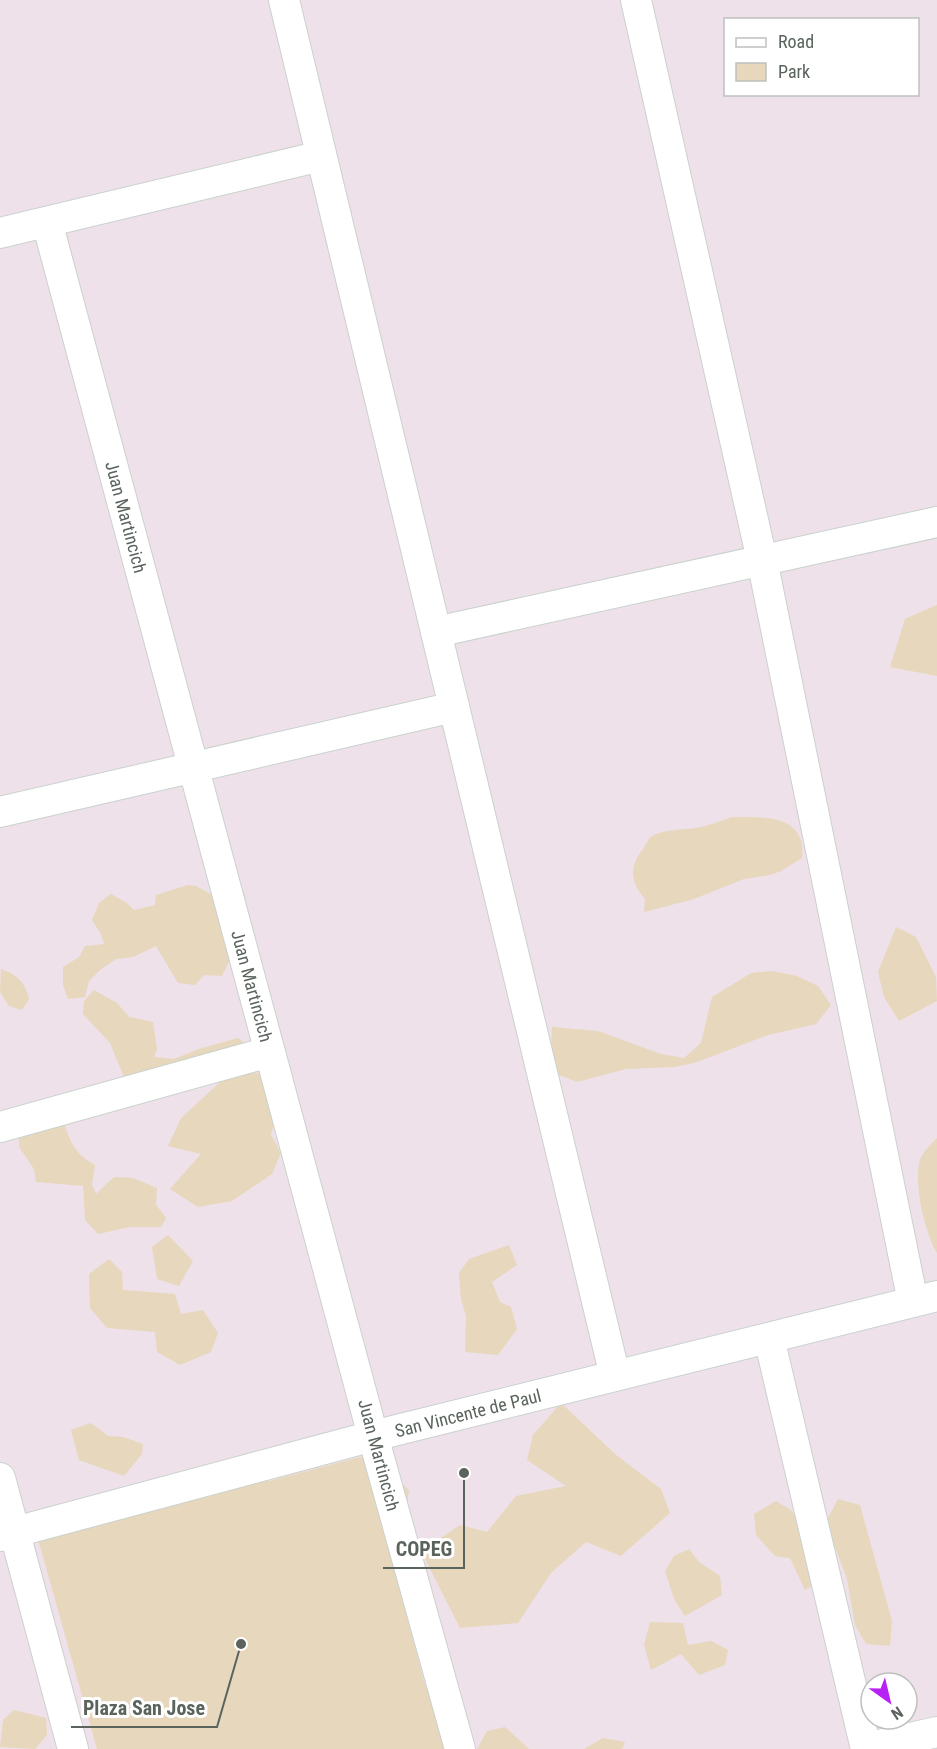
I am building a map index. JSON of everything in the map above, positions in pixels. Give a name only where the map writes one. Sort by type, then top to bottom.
[{"type":"street","points":[[284,0],[615,1376]]},
{"type":"street","points":[[636,0],[925,1299]]},
{"type":"street","points":[[0,233],[321,156]]},
{"type":"street","name":"Juan Martincich","points":[[47,222],[269,1052],[460,1749]]},
{"type":"street","points":[[436,632],[937,522]]},
{"type":"street","points":[[0,812],[454,707]]},
{"type":"street","points":[[0,1127],[269,1052]]},
{"type":"street","name":"San Vincente de Paul","points":[[7,1534],[373,1436],[925,1299]]},
{"type":"street","points":[[770,1338],[866,1749],[937,1732]]},
{"type":"street","points":[[0,1478],[7,1534],[73,1749]]},
{"type":"green space","points":[[937,605],[937,676],[890,667],[905,619]]},
{"type":"green space","points":[[732,817],[769,818],[790,826],[798,833],[802,844],[802,858],[770,875],[744,879],[694,899],[644,912],[645,899],[636,887],[633,874],[635,862],[651,837],[664,832],[705,826]]},
{"type":"green space","points":[[188,885],[196,886],[218,898],[232,955],[222,976],[204,975],[195,985],[178,983],[156,946],[133,957],[116,959],[89,981],[85,997],[68,999],[63,985],[63,967],[79,957],[85,946],[104,944],[92,920],[99,903],[111,894],[134,910],[155,905],[156,895]]},
{"type":"green space","points":[[896,927],[916,937],[936,977],[937,1001],[899,1021],[884,997],[878,972]]},
{"type":"green space","points":[[1,969],[20,980],[25,988],[29,999],[22,1010],[9,1006],[0,992]]},
{"type":"green space","points":[[772,971],[797,976],[818,986],[831,1005],[816,1024],[768,1035],[697,1062],[675,1067],[626,1069],[577,1082],[559,1075],[551,1053],[552,1027],[598,1031],[661,1054],[684,1058],[701,1043],[712,997],[751,973]]},
{"type":"green space","points":[[94,990],[117,1003],[129,1017],[153,1022],[157,1049],[154,1057],[174,1059],[238,1038],[252,1049],[139,1085],[124,1077],[110,1043],[83,1014],[84,1001]]},
{"type":"green space","points":[[231,1072],[264,1073],[278,1108],[271,1135],[281,1153],[272,1174],[232,1201],[198,1207],[170,1189],[201,1154],[168,1146],[181,1118]]},
{"type":"green space","points":[[48,1120],[65,1126],[76,1149],[95,1165],[92,1184],[96,1194],[114,1177],[133,1178],[157,1188],[156,1205],[166,1218],[161,1227],[130,1227],[98,1234],[85,1220],[83,1186],[36,1182],[34,1169],[19,1147],[19,1130]]},
{"type":"green space","points":[[937,1138],[937,1253],[925,1221],[919,1194],[918,1169],[921,1157]]},
{"type":"green space","points":[[168,1235],[193,1261],[179,1286],[157,1279],[152,1247]]},
{"type":"green space","points":[[509,1245],[517,1265],[492,1282],[500,1302],[511,1307],[517,1329],[498,1355],[465,1352],[466,1316],[461,1299],[459,1273],[469,1259]]},
{"type":"green space","points":[[109,1259],[122,1272],[123,1290],[175,1294],[181,1314],[203,1310],[218,1333],[211,1352],[180,1365],[157,1352],[155,1332],[107,1328],[90,1308],[89,1274]]},
{"type":"green space","points":[[561,1403],[615,1454],[661,1489],[670,1513],[621,1556],[586,1542],[551,1573],[518,1623],[460,1628],[421,1551],[460,1525],[487,1532],[516,1496],[566,1486],[527,1460],[533,1435]]},
{"type":"green space","points":[[91,1423],[108,1436],[123,1437],[143,1444],[142,1454],[124,1476],[79,1460],[71,1430]]},
{"type":"green space","points":[[364,1456],[391,1470],[409,1491],[402,1532],[408,1587],[401,1595],[426,1688],[435,1697],[448,1749],[97,1749],[38,1539],[245,1473],[269,1481]]},
{"type":"green space","points":[[838,1499],[860,1505],[892,1621],[890,1646],[866,1644],[855,1625],[847,1579],[828,1528],[827,1520]]},
{"type":"green space","points":[[776,1501],[791,1510],[806,1529],[832,1574],[805,1590],[790,1558],[775,1556],[756,1535],[754,1514]]},
{"type":"green space","points":[[689,1549],[699,1562],[720,1576],[722,1595],[685,1616],[674,1599],[665,1571],[674,1556]]},
{"type":"green space","points":[[650,1622],[683,1623],[688,1645],[711,1641],[728,1650],[725,1665],[699,1675],[681,1654],[651,1670],[644,1645]]},
{"type":"green space","points":[[14,1710],[46,1718],[47,1735],[35,1749],[0,1747],[3,1720]]},
{"type":"green space","points":[[505,1727],[529,1749],[477,1749],[487,1731]]},
{"type":"green space","points":[[603,1738],[625,1742],[622,1749],[584,1749]]},
{"type":"place","name":"COPEG","points":[[464,1473]]},
{"type":"place","name":"Plaza San Jose","points":[[241,1644]]}]
